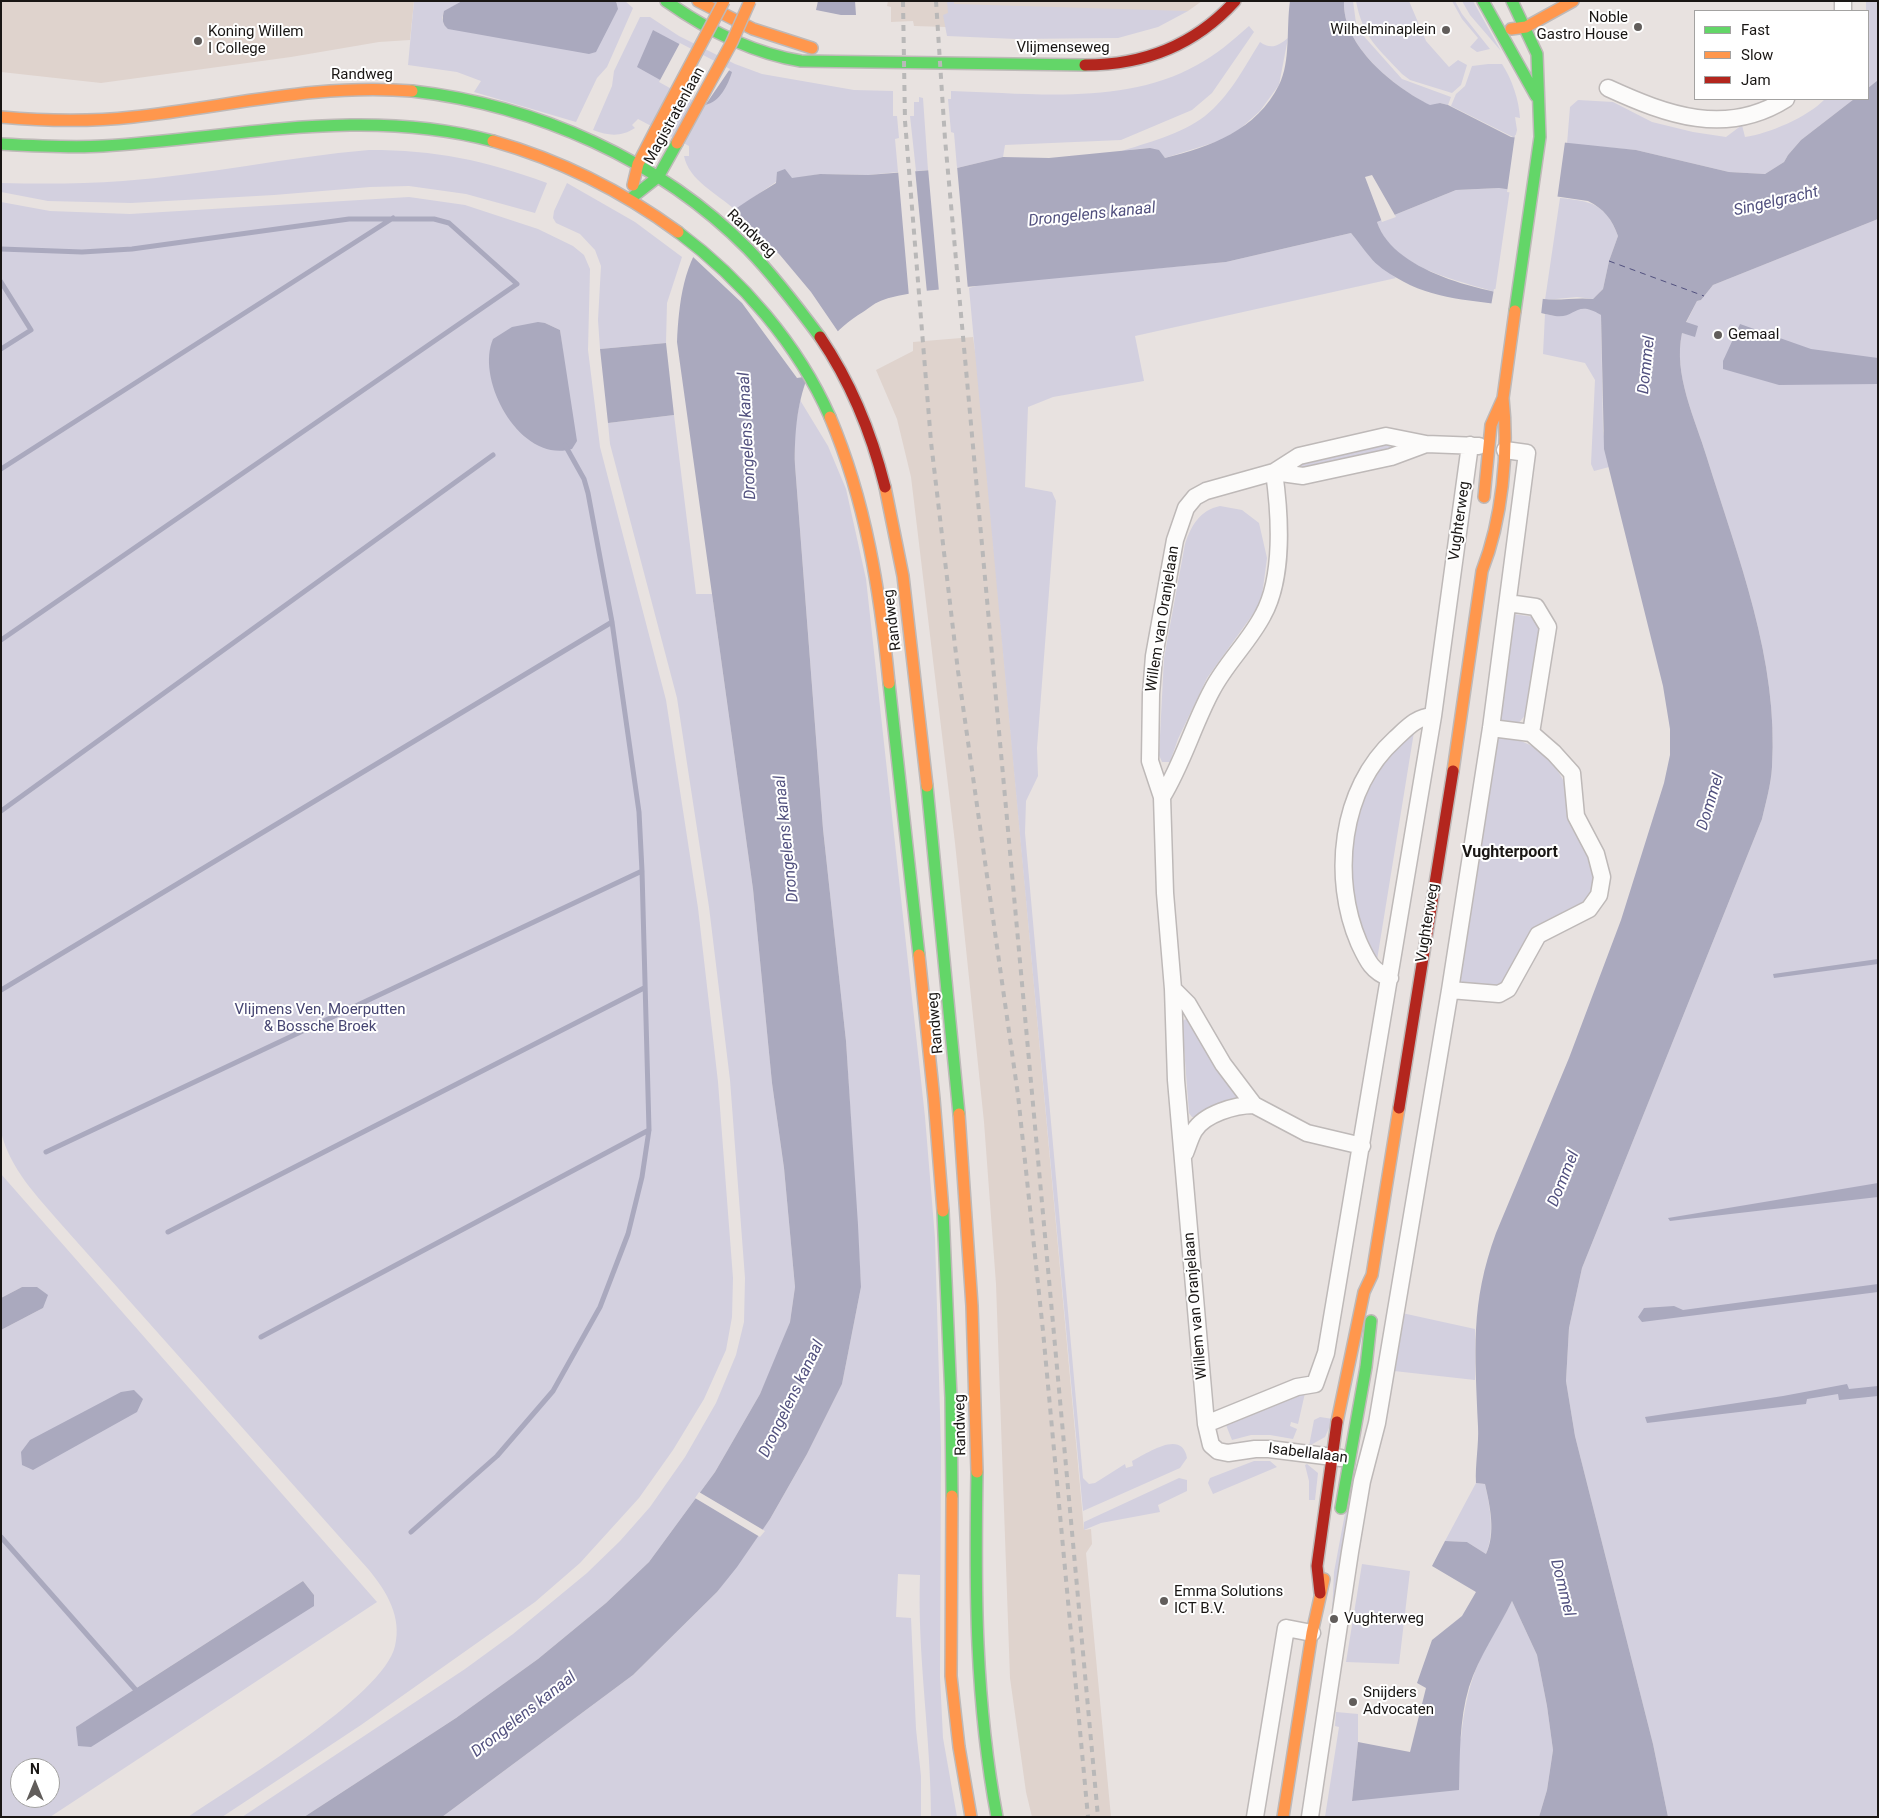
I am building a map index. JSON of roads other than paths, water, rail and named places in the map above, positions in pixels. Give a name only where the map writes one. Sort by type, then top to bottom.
[{"type":"main road","name":"Vlijmenseweg","points":[[666,1],[706,28],[767,54],[821,64],[873,60],[1080,65],[1142,60],[1170,50],[1203,32],[1225,14],[1236,1]]},
{"type":"main road","name":"Vlijmenseweg","points":[[698,1],[751,29],[776,38],[873,60]]},
{"type":"main road","name":"Magistratenlaan","points":[[630,199],[638,164],[724,1]]},
{"type":"main road","name":"Magistratenlaan","points":[[630,199],[658,177],[732,42],[750,1]]},
{"type":"main road","points":[[1484,1],[1510,11],[1526,27],[1537,54],[1538,100]]},
{"type":"main road","points":[[1510,11],[1508,29],[1526,27],[1573,1]]},
{"type":"main road","points":[[1510,11],[1538,100]]},
{"type":"main road","name":"Randweg","points":[[1,118],[44,121],[130,118],[298,93],[355,89],[399,90],[472,100],[525,114],[598,143],[638,164],[690,199],[747,248],[798,307],[824,346],[850,392],[880,467],[894,518],[907,613],[948,991],[968,1211],[976,1390],[978,1674],[983,1727],[997,1817]]},
{"type":"main road","name":"Vughterweg","points":[[1486,516],[1505,450],[1507,427],[1503,398],[1540,137],[1538,100]]},
{"type":"main road","name":"Randweg","points":[[1,144],[52,148],[86,148],[140,145],[292,128],[400,125],[465,134],[534,154],[594,179],[630,199],[670,226],[724,270],[773,322],[811,380],[840,439],[860,503],[877,582],[924,1001],[944,1231],[950,1395],[951,1676],[971,1817]]},
{"type":"main road","name":"Vughterweg","points":[[1340,1517],[1366,1366],[1374,1293],[1372,1275],[1482,571],[1487,558],[1488,447],[1491,425],[1503,398]]},
{"type":"main road","name":"Vughterweg","points":[[1480,538],[1478,557],[1482,571]]},
{"type":"main road","name":"Vughterweg","points":[[1320,1593],[1317,1566],[1345,1376],[1364,1292],[1372,1275]]},
{"type":"main road","name":"Vughterweg","points":[[1283,1817],[1312,1633],[1320,1593],[1330,1565]]},
{"type":"street","points":[[1608,88],[1658,110],[1686,117],[1709,119],[1734,118],[1759,112],[1784,100]]},
{"type":"street","name":"Willem van Oranjelaan","points":[[1218,1451],[1211,1445],[1206,1424],[1176,1080],[1173,989],[1165,893],[1162,797],[1150,761],[1151,694],[1162,603],[1179,524],[1186,508],[1195,497],[1206,491],[1274,472],[1299,456],[1386,436],[1426,444],[1488,447]]},
{"type":"street","name":"Vughterweg","points":[[1206,1424],[1297,1387],[1315,1384],[1326,1353],[1331,1333],[1433,716],[1470,445]]},
{"type":"street","points":[[1310,1817],[1362,1481],[1377,1423],[1450,990],[1508,603],[1527,453],[1505,450]]},
{"type":"street","points":[[1162,797],[1178,769],[1204,705],[1216,681],[1263,615],[1268,603],[1278,548],[1279,507],[1274,472]]},
{"type":"street","points":[[1486,516],[1518,524]]},
{"type":"street","points":[[1508,603],[1536,608],[1548,627],[1531,733]]},
{"type":"street","points":[[1390,978],[1380,975],[1371,967],[1354,931],[1346,899],[1344,847],[1350,819],[1368,773],[1390,743],[1416,720],[1433,716]]},
{"type":"street","points":[[1450,990],[1500,994],[1508,989],[1538,935],[1589,909],[1599,895],[1602,877],[1596,854],[1576,816],[1572,773],[1554,753],[1531,733],[1490,728]]},
{"type":"street","points":[[1173,989],[1188,1004],[1223,1064],[1254,1105],[1307,1133],[1362,1146]]},
{"type":"street","name":"Willem van Oranjelaan","points":[[1183,1158],[1195,1129],[1201,1124],[1215,1114],[1230,1108],[1254,1105]]},
{"type":"street","name":"Isabellalaan","points":[[1218,1451],[1228,1453],[1255,1448],[1368,1461]]},
{"type":"street","points":[[1255,1817],[1286,1628],[1312,1633]]},
{"type":"water","points":[[462,1],[616,1],[618,9],[596,52],[589,54],[448,29],[443,21],[444,11]]},
{"type":"water","points":[[818,1],[855,1],[856,15],[841,15],[816,10]]},
{"type":"water","points":[[1290,1],[1344,1],[1346,18],[1352,34],[1361,49],[1386,76],[1430,105],[1440,103],[1448,105],[1511,137],[1636,150],[1729,172],[1765,174],[1784,162],[1801,140],[1853,100],[1869,100],[1869,87],[1878,80],[1878,219],[1713,285],[1701,300],[1697,301],[1686,322],[1698,326],[1695,337],[1682,333],[1680,349],[1680,365],[1687,396],[1743,572],[1763,649],[1772,727],[1772,767],[1762,819],[1582,1268],[1569,1328],[1566,1381],[1575,1436],[1653,1744],[1668,1817],[1539,1817],[1547,1790],[1553,1750],[1537,1655],[1512,1601],[1483,1654],[1469,1687],[1462,1725],[1459,1790],[1352,1801],[1358,1742],[1410,1752],[1426,1688],[1417,1683],[1432,1640],[1462,1616],[1476,1592],[1432,1566],[1445,1541],[1467,1542],[1486,1554],[1491,1537],[1490,1510],[1485,1484],[1476,1483],[1478,1433],[1476,1328],[1482,1283],[1496,1233],[1569,1058],[1621,920],[1664,783],[1670,755],[1670,729],[1663,686],[1604,449],[1601,315],[1581,309],[1567,315],[1555,316],[1425,291],[1397,278],[1379,266],[1351,233],[1226,262],[924,291],[893,297],[880,301],[844,326],[828,342],[816,359],[807,378],[801,398],[797,419],[795,465],[823,829],[846,1041],[858,1225],[861,1287],[842,1384],[807,1454],[770,1519],[737,1567],[717,1592],[633,1675],[442,1817],[304,1817],[456,1718],[538,1659],[606,1603],[649,1562],[715,1472],[760,1394],[790,1322],[795,1287],[784,1168],[772,1083],[753,889],[677,342],[681,298],[688,269],[694,255],[718,223],[776,183],[777,172],[785,169],[792,178],[820,174],[868,175],[957,168],[1003,157],[1049,158],[1150,148],[1159,150],[1165,158],[1182,154],[1231,134],[1258,114],[1270,101],[1279,85],[1283,76],[1287,55]],"holes":[[[1499,188],[1588,201],[1599,207],[1613,224],[1618,236],[1609,261],[1603,289],[1593,299],[1523,297],[1474,287],[1448,279],[1424,269],[1403,256],[1387,240],[1377,222],[1456,190]]]},
{"type":"water","points":[[653,30],[732,72],[726,87],[719,97],[705,105],[637,67]]},
{"type":"water","points":[[538,322],[560,330],[577,441],[572,449],[553,450],[535,444],[519,432],[506,415],[496,396],[490,376],[489,356],[493,339],[512,327]]},
{"type":"water","points":[[1740,324],[1811,349],[1878,358],[1878,384],[1779,385],[1723,369],[1723,361]]},
{"type":"water","points":[[666,343],[674,415],[608,423],[600,349]]},
{"type":"water","points":[[1878,959],[1878,964],[1774,978],[1773,974]]},
{"type":"water","points":[[1878,1183],[1878,1197],[1670,1221],[1668,1218]]},
{"type":"water","points":[[1878,1284],[1878,1292],[1642,1322],[1638,1317],[1644,1308],[1674,1306],[1683,1310]]},
{"type":"water","points":[[22,1287],[37,1287],[48,1295],[43,1308],[1,1330],[1,1298]]},
{"type":"water","points":[[1847,1384],[1849,1389],[1878,1386],[1878,1396],[1839,1400],[1838,1394],[1807,1399],[1806,1404],[1647,1423],[1645,1417],[1783,1396]]},
{"type":"water","points":[[134,1390],[143,1399],[137,1412],[33,1470],[22,1465],[21,1452],[30,1440],[121,1392]]},
{"type":"water","points":[[303,1581],[314,1595],[314,1606],[91,1747],[78,1746],[76,1727]]},
{"type":"waterway","points":[[1,469],[393,218]]},
{"type":"waterway","points":[[1,249],[82,252],[132,249],[349,219],[434,219],[449,223],[517,284],[1,640]]},
{"type":"waterway","points":[[1,282],[31,330],[1,349]]},
{"type":"waterway","points":[[411,1532],[497,1456],[553,1391],[600,1307],[628,1234],[642,1177],[649,1130],[639,812],[612,622],[588,493],[584,479],[565,445]]},
{"type":"waterway","points":[[1,811],[493,455]]},
{"type":"waterway","points":[[1,990],[612,622]]},
{"type":"waterway","points":[[46,1152],[642,871]]},
{"type":"waterway","points":[[168,1232],[644,988]]},
{"type":"waterway","points":[[261,1337],[649,1130]]},
{"type":"waterway","points":[[1,1537],[135,1689]]},
{"type":"railway","points":[[903,1],[905,121],[931,442],[958,671],[1018,1095],[1043,1331],[1088,1817]]},
{"type":"railway","points":[[936,1],[945,139],[1098,1817]]},
{"type":"place","name":"Noble Gastro House","points":[[1638,27]]},
{"type":"place","name":"Wilhelminaplein","points":[[1446,30]]},
{"type":"place","name":"Koning Willem I College","points":[[198,41]]},
{"type":"place","name":"Gemaal","points":[[1718,335]]},
{"type":"place","name":"Emma Solutions ICT B.V.","points":[[1164,1601]]},
{"type":"place","name":"Vughterweg","points":[[1334,1619]]},
{"type":"place","name":"Snijders Advocaten","points":[[1353,1702]]},
{"type":"district","name":"Vughterpoort","points":[[1510,853]]},
{"type":"water label","name":"Singelgracht","points":[[1776,202]]},
{"type":"water label","name":"Drongelens kanaal","points":[[1092,215]]},
{"type":"water label","name":"Dommel","points":[[1647,365]]},
{"type":"water label","name":"Drongelens kanaal","points":[[748,436]]},
{"type":"water label","name":"Dommel","points":[[1711,802]]},
{"type":"water label","name":"Drongelens kanaal","points":[[787,839]]},
{"type":"water label","name":"Dommel","points":[[1564,1179]]},
{"type":"water label","name":"Drongelens kanaal","points":[[792,1399]]},
{"type":"water label","name":"Dommel","points":[[1562,1588]]},
{"type":"water label","name":"Drongelens kanaal","points":[[524,1715]]},
{"type":"park label","name":"Vlijmens Ven, Moerputten & Bossche Broek","points":[[320,1018]]}]
